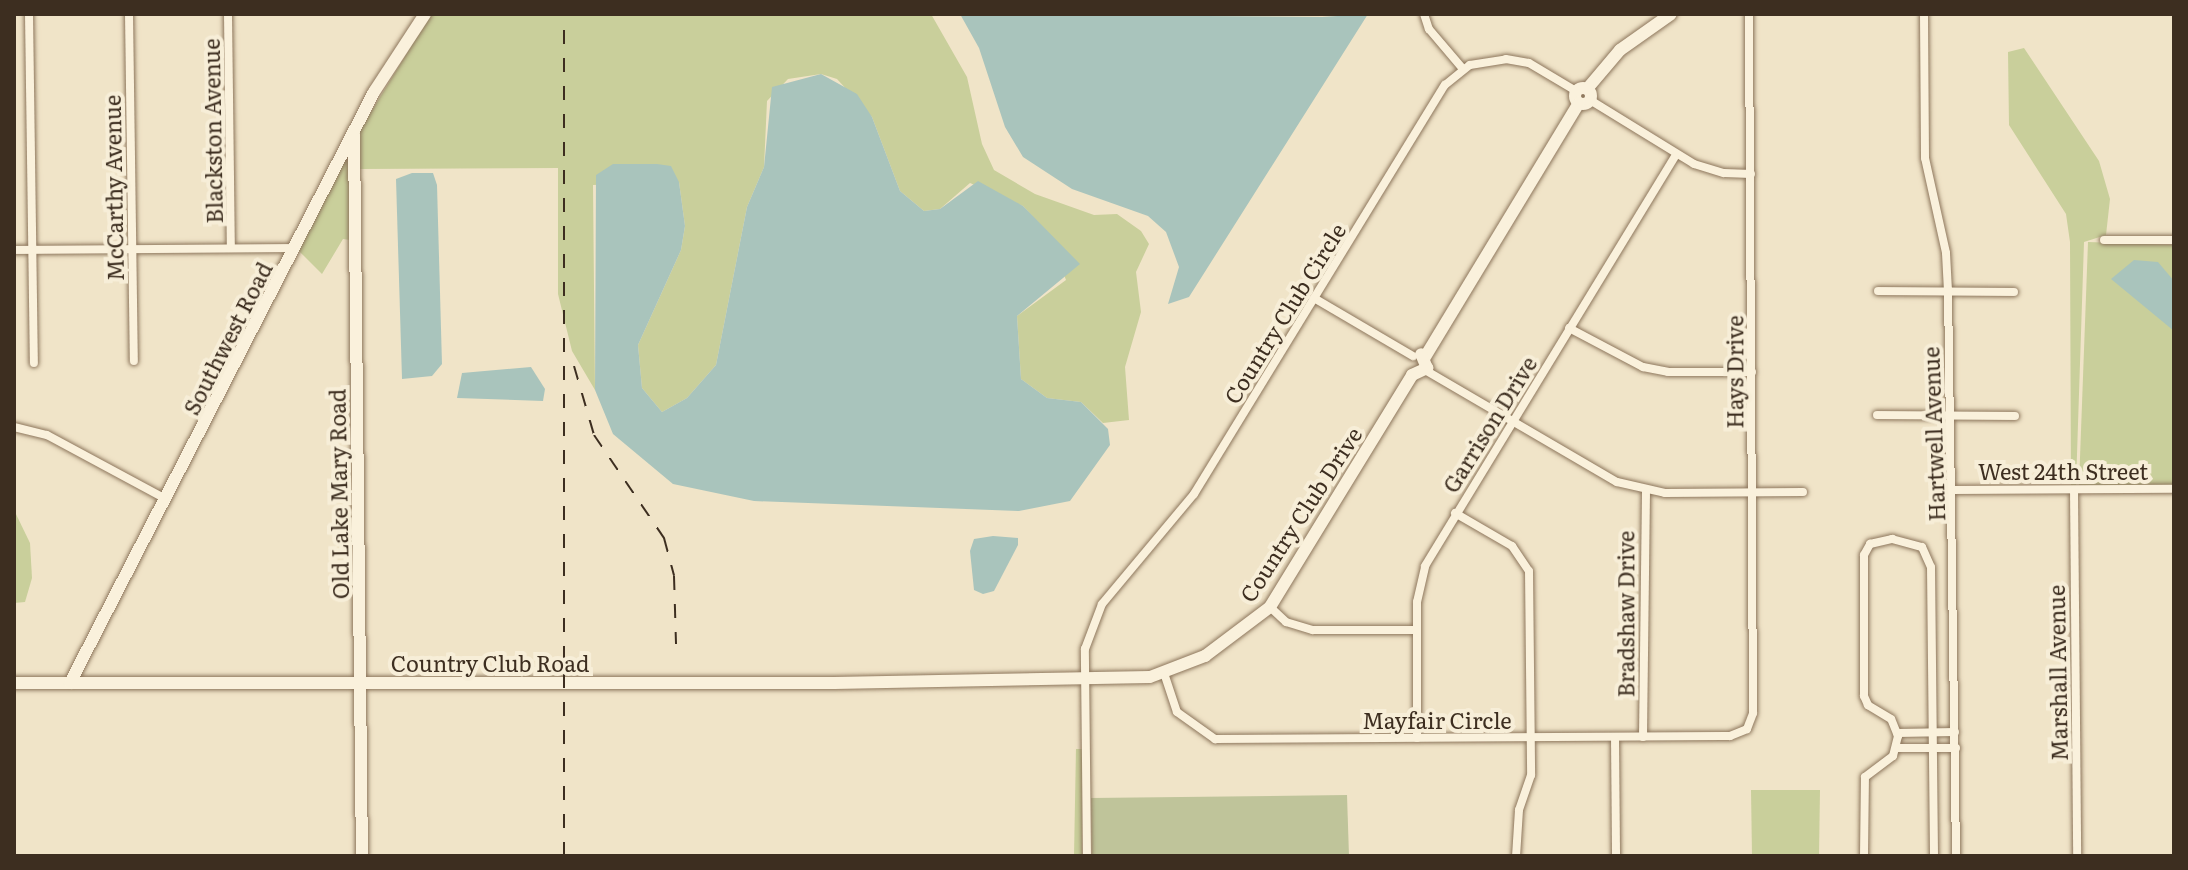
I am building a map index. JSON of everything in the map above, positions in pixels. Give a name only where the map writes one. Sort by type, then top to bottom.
[{"type":"street","points":[[29,14],[34,363]]},
{"type":"street","name":"McCarthy Avenue","points":[[129,14],[134,361]]},
{"type":"street","name":"Blackston Avenue","points":[[228,14],[231,248]]},
{"type":"street","name":"Southwest Road","points":[[70,683],[354,131],[425,14]]},
{"type":"street","points":[[1424,14],[1429,29],[1463,69],[1487,61],[1529,63],[1676,154],[1709,170],[1751,174]]},
{"type":"street","name":"Country Club Drive","points":[[966,682],[1086,681],[1164,673],[1228,642],[1270,607],[1583,96],[1620,50],[1671,14]]},
{"type":"street","name":"Hays Drive","points":[[1747,729],[1753,713],[1749,14]]},
{"type":"street","name":"Hartwell Avenue","points":[[1924,14],[1925,158],[1946,253],[1948,290],[1956,856]]},
{"type":"street","name":"Country Club Circle","points":[[1087,856],[1085,649],[1102,604],[1194,494],[1445,85],[1463,69]]},
{"type":"street","name":"Old Lake Mary Road","points":[[354,131],[362,856]]},
{"type":"street","name":"Garrison Drive","points":[[1417,738],[1416,630],[1425,566],[1676,154]]},
{"type":"street","points":[[2104,240],[2174,240]]},
{"type":"street","points":[[14,250],[295,248]]},
{"type":"street","points":[[1878,291],[2014,292]]},
{"type":"street","points":[[1314,298],[1591,468],[1646,490],[1803,492]]},
{"type":"street","points":[[1569,328],[1643,367],[1668,372],[1752,372]]},
{"type":"street","points":[[1877,415],[2015,416]]},
{"type":"street","points":[[14,427],[47,435],[166,499]]},
{"type":"street","name":"West 24th Street","points":[[1951,490],[2174,489]]},
{"type":"street","name":"Bradshaw Drive","points":[[1643,737],[1646,490]]},
{"type":"street","name":"Marshall Avenue","points":[[2074,490],[2077,856]]},
{"type":"street","points":[[1455,513],[1512,546],[1529,571],[1531,775],[1516,824],[1516,856]]},
{"type":"street","points":[[1897,748],[1897,733],[1891,719],[1868,705],[1864,696],[1865,548],[1892,539],[1922,547],[1931,567],[1934,856]]},
{"type":"street","points":[[1270,607],[1286,622],[1313,630],[1416,630]]},
{"type":"street","name":"Mayfair Circle","points":[[1164,673],[1177,712],[1215,739],[1730,736],[1747,729]]},
{"type":"street","name":"Country Club Road","points":[[14,683],[966,682]]},
{"type":"street","points":[[1897,733],[1955,732]]},
{"type":"street","points":[[1615,737],[1616,856]]},
{"type":"street","points":[[1864,856],[1865,777],[1897,748],[1956,748]]},
{"type":"green space","points":[[431,14],[931,14],[967,77],[982,144],[994,170],[1035,194],[1094,215],[1117,214],[1141,231],[1149,244],[1136,272],[1141,312],[1125,367],[1129,420],[1103,423],[1081,402],[1047,398],[1021,379],[1017,316],[1066,280],[1048,233],[1023,206],[970,183],[940,209],[924,211],[900,191],[872,117],[837,79],[821,74],[788,79],[767,101],[764,167],[747,207],[716,365],[687,398],[662,412],[642,388],[638,345],[681,250],[685,226],[679,182],[593,185],[595,390],[572,351],[558,294],[558,168],[360,169],[358,133]]},
{"type":"green space","points":[[2024,48],[2099,161],[2110,199],[2106,235],[2084,242],[2076,485],[2071,485],[2070,242],[2066,214],[2009,125],[2008,52]]},
{"type":"green space","points":[[350,149],[350,240],[343,239],[322,274],[299,251]]},
{"type":"green space","points":[[2088,242],[2174,245],[2174,485],[2079,485]]},
{"type":"green space","points":[[14,510],[30,543],[32,578],[25,602],[14,603]]},
{"type":"green space","points":[[1076,749],[1082,749],[1082,856],[1074,856]]},
{"type":"green space","points":[[1751,790],[1820,790],[1819,856],[1752,856]]},
{"type":"green space","points":[[1347,795],[1349,856],[1092,856],[1091,798]]},
{"type":"water","points":[[960,14],[1322,17],[1368,14],[1189,297],[1168,304],[1179,267],[1166,232],[1148,216],[1072,189],[1023,157],[1005,127],[979,48]]},
{"type":"water","points":[[821,74],[857,94],[872,117],[900,191],[924,211],[940,209],[978,181],[1023,206],[1080,264],[1017,316],[1021,379],[1047,398],[1081,402],[1108,429],[1110,445],[1070,501],[1019,511],[754,501],[673,484],[613,434],[595,390],[596,175],[613,164],[657,164],[671,166],[679,182],[685,226],[681,250],[638,345],[642,388],[662,412],[687,398],[716,365],[747,207],[764,167],[772,87]]},
{"type":"water","points":[[412,173],[433,173],[437,185],[442,364],[432,376],[402,379],[396,179]]},
{"type":"water","points":[[2134,260],[2158,262],[2174,281],[2174,331],[2111,279]]},
{"type":"water","points":[[531,367],[545,389],[543,401],[457,398],[462,373]]},
{"type":"water","points":[[993,536],[1018,538],[1018,545],[994,591],[983,594],[974,590],[970,551],[974,539]]},
{"type":"railway","points":[[564,14],[564,856]]},
{"type":"railway","points":[[574,366],[594,435],[664,538],[674,576],[676,644]]}]
